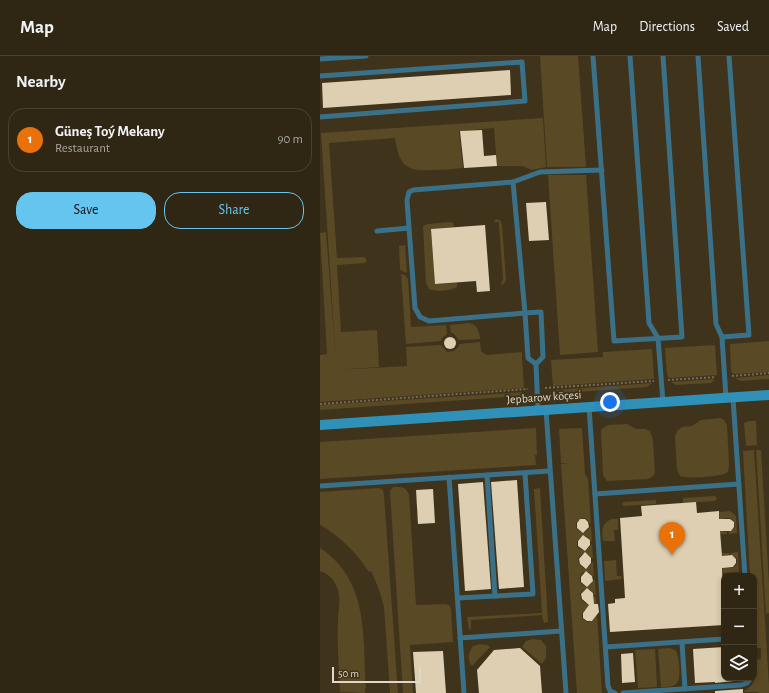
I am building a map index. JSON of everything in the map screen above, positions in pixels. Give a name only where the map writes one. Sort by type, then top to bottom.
[{"type":"street","name":"Jepbarow köçesi","points":[[320,425],[769,395]]},
{"type":"lane","points":[[320,59],[366,56]]},
{"type":"lane","points":[[593,56],[614,341],[682,337],[663,56]]},
{"type":"lane","points":[[630,56],[648,323],[658,338],[663,402]]},
{"type":"lane","points":[[698,56],[716,324],[722,338],[739,484],[745,573]]},
{"type":"lane","points":[[722,338],[749,336],[729,56]]},
{"type":"lane","points":[[320,76],[522,62],[525,101],[320,117]]},
{"type":"lane","points":[[536,364],[543,357],[540,312],[429,320],[420,317],[414,308],[407,200],[409,192],[413,190],[513,182],[540,172],[602,170]]},
{"type":"lane","points":[[513,182],[528,358],[536,364],[549,472],[566,693]]},
{"type":"lane","points":[[377,231],[409,228]]},
{"type":"lane","points":[[589,407],[608,686],[610,691],[615,693]]},
{"type":"lane","points":[[320,486],[549,472]]},
{"type":"lane","points":[[458,598],[533,594],[525,473]]},
{"type":"lane","points":[[487,475],[496,596]]},
{"type":"lane","points":[[450,477],[464,693]]},
{"type":"lane","points":[[595,494],[739,484]]},
{"type":"lane","points":[[460,638],[561,630]]},
{"type":"lane","points":[[606,647],[721,639]]},
{"type":"lane","points":[[682,642],[685,689]]},
{"type":"lane","points":[[623,693],[741,685],[749,681]]},
{"type":"shaded area","points":[[540,56],[578,56],[586,167],[547,167]]},
{"type":"shaded area","points":[[543,118],[546,167],[532,170],[522,166],[497,166],[494,128],[459,131],[463,168],[455,169],[415,170],[409,168],[401,160],[395,138],[329,143],[337,258],[364,257],[367,260],[365,263],[337,265],[341,332],[377,330],[379,367],[336,370],[407,366],[406,347],[441,345],[447,352],[454,351],[459,344],[480,342],[481,351],[486,355],[522,352],[524,388],[320,402],[320,355],[327,354],[320,233],[326,232],[336,361],[321,133]]},
{"type":"shaded area","points":[[548,175],[586,175],[598,352],[560,355]]},
{"type":"shaded area","points":[[497,219],[501,221],[502,225],[506,279],[502,285],[501,283],[503,279],[499,222],[495,222],[494,220]]},
{"type":"shaded area","points":[[453,223],[454,227],[431,229],[435,284],[457,283],[457,287],[439,291],[432,290],[429,289],[426,283],[423,226],[428,224]]},
{"type":"shaded area","points":[[405,245],[407,273],[400,270],[399,246]]},
{"type":"shaded area","points":[[401,274],[405,275],[408,279],[411,327],[446,325],[447,334],[441,339],[441,341],[406,344]]},
{"type":"shaded area","points":[[469,323],[478,329],[480,339],[459,340],[453,333],[451,333],[450,325]]},
{"type":"shaded area","points":[[769,341],[769,372],[733,374],[731,371],[730,344]]},
{"type":"shaded area","points":[[715,345],[717,375],[669,378],[667,375],[665,348]]},
{"type":"shaded area","points":[[652,349],[654,379],[553,386],[551,360],[603,357],[603,352]]},
{"type":"shaded area","points":[[769,375],[769,379],[741,381],[735,378]]},
{"type":"shaded area","points":[[715,379],[711,383],[676,385],[671,382]]},
{"type":"shaded area","points":[[652,383],[647,387],[564,393],[555,390]]},
{"type":"shaded area","points":[[524,392],[522,396],[320,410],[320,405]]},
{"type":"shaded area","points":[[720,418],[724,420],[727,425],[728,472],[725,474],[705,477],[680,476],[677,470],[675,437],[677,431],[682,427],[692,426],[701,420]]},
{"type":"shaded area","points":[[756,421],[757,445],[746,446],[744,423]]},
{"type":"shaded area","points":[[627,424],[636,429],[645,429],[650,431],[653,440],[655,473],[648,479],[607,481],[603,475],[602,429],[608,425]]},
{"type":"shaded area","points":[[536,428],[536,465],[320,479],[320,442]]},
{"type":"shaded area","points":[[582,428],[585,474],[588,479],[591,524],[585,518],[580,519],[576,523],[576,528],[581,532],[586,532],[591,526],[592,542],[586,536],[581,537],[577,541],[577,547],[582,550],[587,550],[592,544],[593,559],[587,554],[582,554],[578,559],[579,564],[583,568],[589,567],[593,561],[594,577],[589,572],[583,572],[580,577],[580,582],[584,586],[590,585],[595,579],[596,595],[594,595],[594,593],[589,589],[584,590],[580,594],[581,600],[585,603],[591,603],[594,597],[596,597],[597,613],[591,608],[586,609],[582,613],[582,618],[587,622],[592,621],[597,615],[602,693],[577,693],[561,464],[568,463],[561,463],[559,429]]},
{"type":"shaded area","points":[[754,450],[769,693],[744,692],[752,685],[754,681],[757,681],[757,660],[761,659],[761,648],[757,648],[757,573],[750,573],[743,451]]},
{"type":"shaded area","points":[[756,450],[761,450],[769,583],[769,613],[766,614]]},
{"type":"shaded area","points":[[393,487],[401,487],[405,489],[409,495],[416,605],[445,604],[449,605],[451,609],[453,642],[410,645],[413,693],[403,693],[390,491]]},
{"type":"shaded area","points":[[379,488],[383,490],[384,495],[398,693],[390,693],[384,607],[379,589],[371,571],[369,572],[347,545],[320,525],[320,492]]},
{"type":"shaded area","points":[[540,488],[548,622],[544,623],[542,615],[471,620],[471,628],[469,630],[467,617],[542,613],[534,489]]},
{"type":"shaded area","points":[[715,496],[717,498],[715,501],[683,503],[683,498]]},
{"type":"shaded area","points":[[656,500],[656,504],[624,506],[622,504],[624,502]]},
{"type":"shaded area","points":[[730,511],[736,516],[737,533],[729,534],[729,532],[735,527],[734,522],[730,518],[725,518],[721,522],[721,528],[727,532],[727,534],[720,534],[719,512]]},
{"type":"shaded area","points":[[612,519],[618,519],[618,530],[614,530],[615,541],[603,541],[604,525]]},
{"type":"shaded area","points":[[320,548],[336,561],[347,576],[355,593],[363,630],[365,693],[340,692],[338,638],[339,594],[332,578],[320,571]]},
{"type":"shaded area","points":[[738,552],[739,572],[723,573],[722,553],[729,553],[729,555],[723,559],[724,565],[728,568],[733,568],[737,564],[737,558],[731,555],[731,553]]},
{"type":"shaded area","points":[[616,560],[617,576],[621,576],[622,579],[605,581],[604,561]]},
{"type":"shaded area","points":[[533,639],[541,640],[546,646],[546,658],[542,664],[522,647],[526,641]]},
{"type":"shaded area","points":[[480,644],[490,647],[472,666],[469,659],[470,651],[473,646]]},
{"type":"shaded area","points":[[669,648],[675,650],[677,653],[679,678],[675,685],[661,687],[658,649]]},
{"type":"shaded area","points":[[655,649],[657,687],[638,688],[635,650]]},
{"type":"building","points":[[510,70],[511,95],[323,108],[322,83]]},
{"type":"building","points":[[482,130],[484,156],[496,155],[497,166],[464,168],[460,131]]},
{"type":"building","points":[[546,202],[549,240],[529,241],[526,203]]},
{"type":"building","points":[[485,225],[490,291],[477,292],[476,281],[435,284],[431,229]]},
{"type":"building","points":[[448,337],[452,337],[456,343],[452,349],[448,349],[444,345],[444,341]]},
{"type":"building","points":[[517,480],[524,587],[499,589],[491,482]]},
{"type":"building","points":[[483,482],[491,589],[465,591],[458,484]]},
{"type":"building","points":[[433,489],[435,523],[418,524],[416,490]]},
{"type":"building","points":[[696,502],[697,513],[719,511],[719,519],[730,519],[734,522],[734,527],[731,531],[720,531],[722,556],[732,555],[736,559],[736,563],[733,567],[722,568],[721,625],[610,632],[608,604],[615,603],[615,599],[625,598],[620,518],[642,516],[641,506]]},
{"type":"building","points":[[580,519],[585,519],[588,522],[589,527],[583,533],[577,528],[577,523]]},
{"type":"building","points":[[583,535],[590,540],[590,545],[585,551],[578,546],[578,541]]},
{"type":"building","points":[[585,552],[591,558],[591,563],[586,569],[580,564],[579,559]]},
{"type":"building","points":[[586,571],[592,576],[593,581],[587,587],[581,582],[581,577]]},
{"type":"building","points":[[587,588],[593,593],[594,604],[598,604],[599,612],[592,621],[587,621],[583,618],[583,613],[589,605],[582,599],[581,594]]},
{"type":"building","points":[[721,647],[721,681],[734,681],[695,683],[693,649]]},
{"type":"building","points":[[520,648],[540,666],[542,693],[479,693],[477,670],[494,650]]},
{"type":"building","points":[[443,651],[446,693],[416,693],[413,652]]},
{"type":"building","points":[[633,653],[635,682],[622,683],[621,654]]},
{"type":"building","points":[[743,689],[743,693],[715,693],[715,691]]},
{"type":"place","name":"Güneş Toý Mekany","points":[[672,555]]}]
